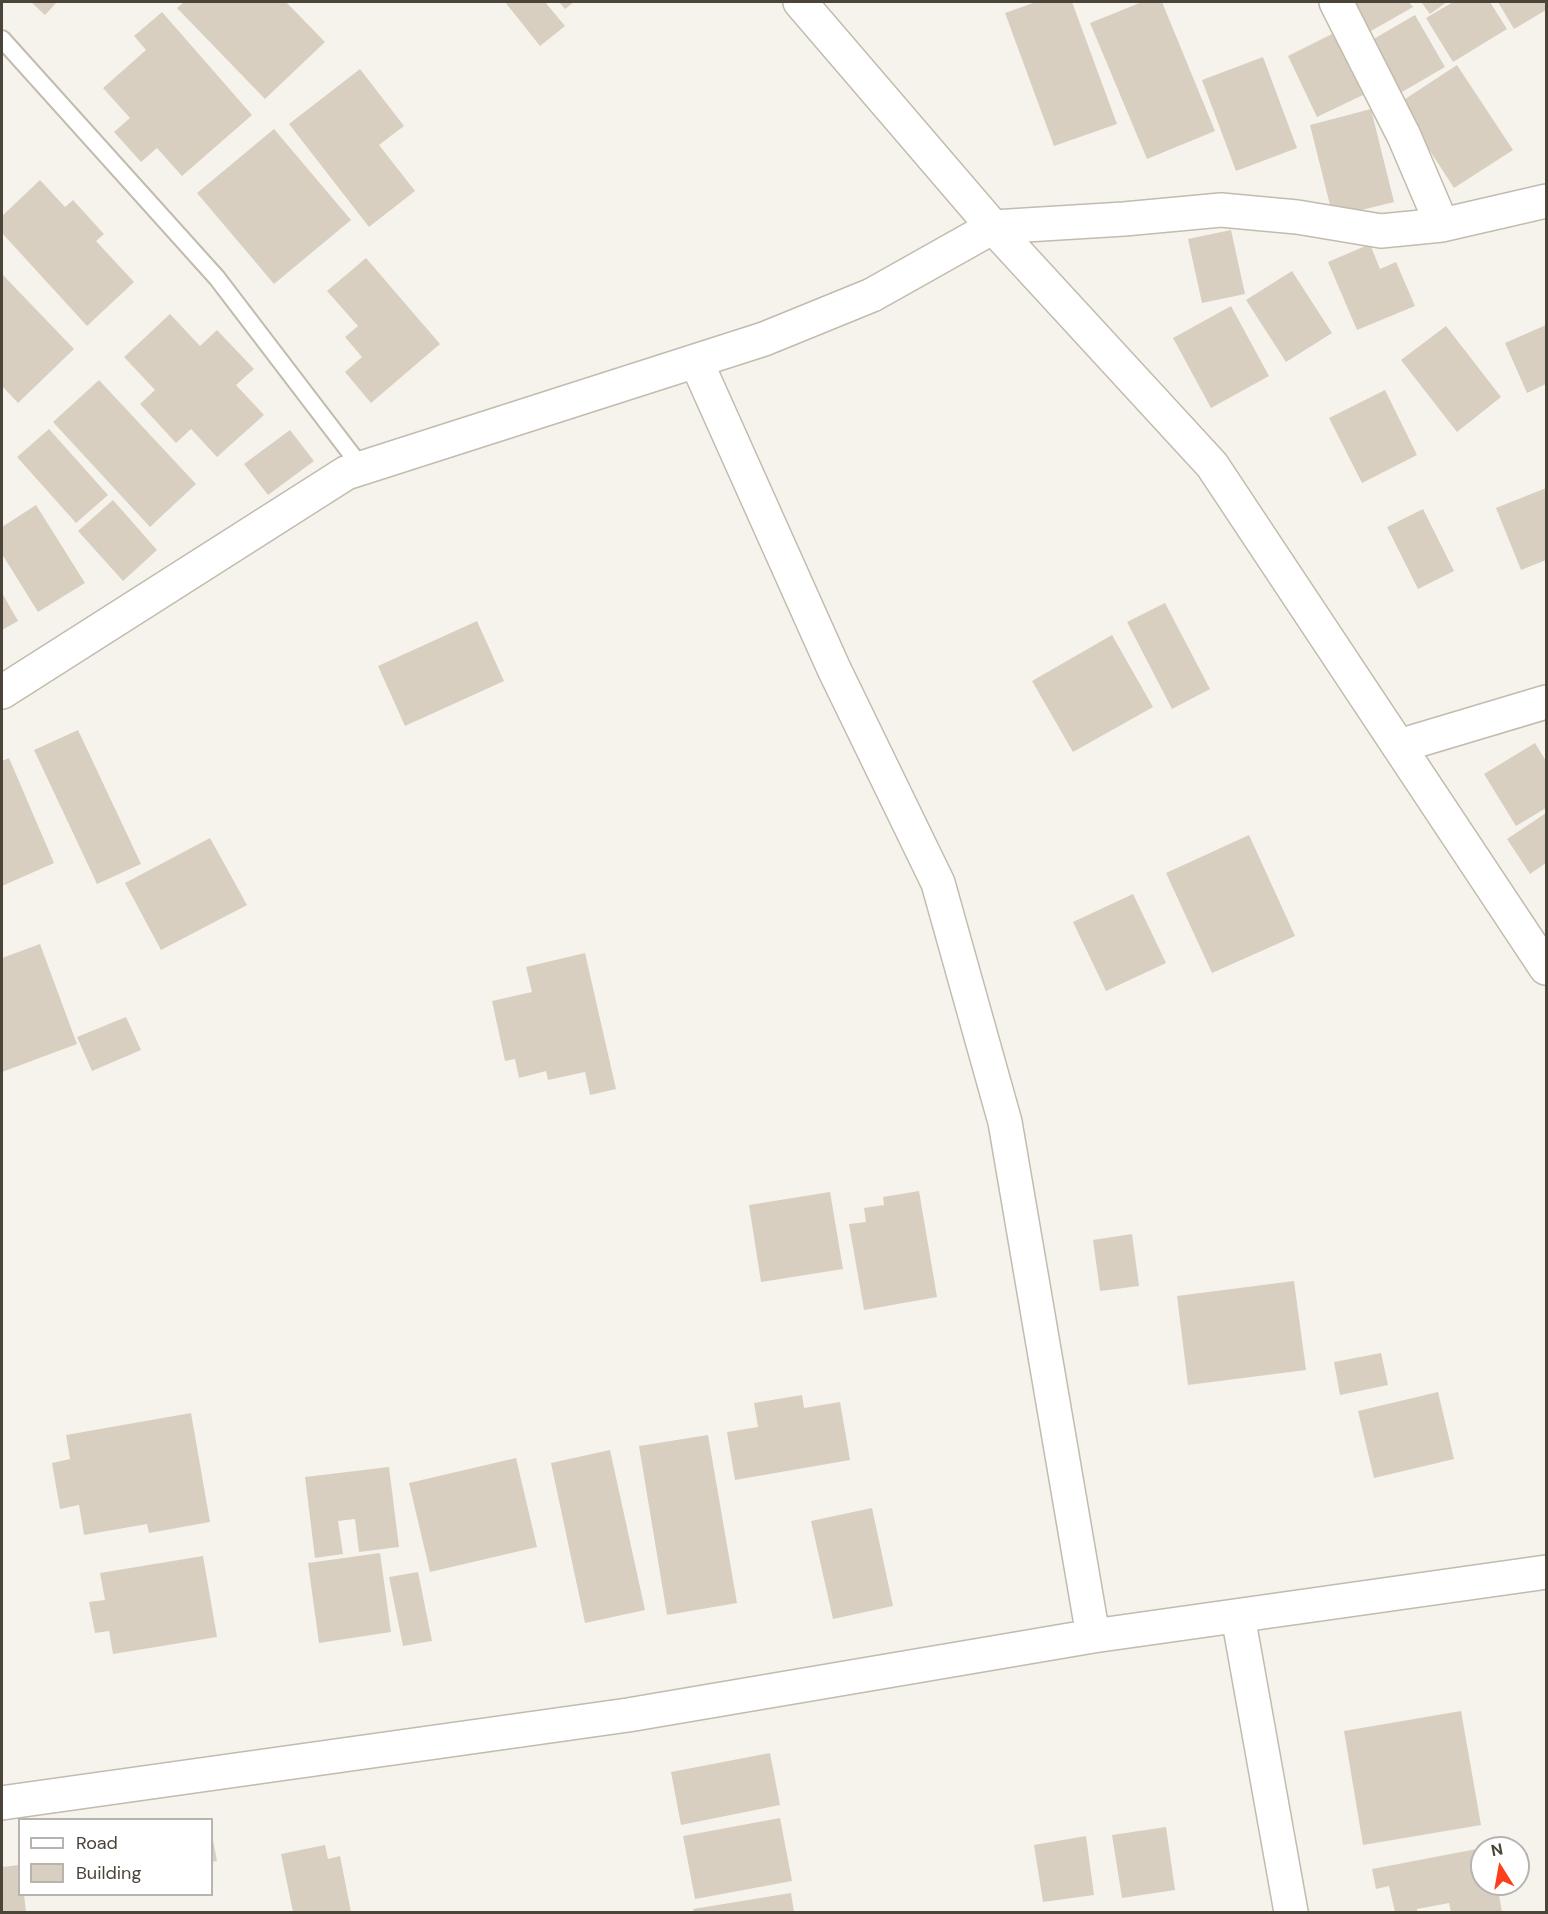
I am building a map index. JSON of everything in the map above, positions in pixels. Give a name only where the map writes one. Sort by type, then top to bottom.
[{"type":"street","points":[[800,2],[993,227],[1212,465],[1546,968]]},
{"type":"street","points":[[1336,2],[1404,136],[1442,225]]},
{"type":"street","points":[[2,692],[346,473],[764,339],[872,295],[993,227],[1221,210],[1298,217],[1381,231],[1442,225],[1546,201]]},
{"type":"street","points":[[696,361],[834,669],[938,883],[1005,1122],[1093,1636]]},
{"type":"street","points":[[1399,746],[1546,702]]},
{"type":"street","points":[[2,1803],[628,1715],[1093,1636],[1546,1572]]},
{"type":"street","points":[[1238,1616],[1291,1912]]},
{"type":"lane","points":[[2,39],[217,278],[362,468]]},
{"type":"building","points":[[31,2],[57,2],[45,15]]},
{"type":"building","points":[[184,2],[286,2],[325,42],[265,99],[177,8]]},
{"type":"building","points":[[505,2],[545,2],[565,26],[540,46]]},
{"type":"building","points":[[559,2],[574,2],[565,9]]},
{"type":"building","points":[[1036,2],[1072,2],[1117,124],[1054,146],[1005,13]]},
{"type":"building","points":[[1142,2],[1162,2],[1215,131],[1147,159],[1090,23]]},
{"type":"building","points":[[1345,2],[1409,2],[1413,7],[1364,35]]},
{"type":"building","points":[[1421,2],[1447,2],[1430,14]]},
{"type":"building","points":[[1453,2],[1490,2],[1507,29],[1453,62],[1426,18]]},
{"type":"building","points":[[1498,2],[1546,2],[1546,10],[1514,29]]},
{"type":"building","points":[[162,12],[252,115],[182,176],[157,148],[141,162],[114,132],[130,118],[103,88],[146,50],[134,36]]},
{"type":"building","points":[[1415,15],[1445,67],[1395,96],[1365,44]]},
{"type":"building","points":[[1336,32],[1365,94],[1317,117],[1288,56]]},
{"type":"building","points":[[1263,57],[1297,148],[1236,171],[1202,80]]},
{"type":"building","points":[[1457,65],[1513,150],[1454,188],[1399,103]]},
{"type":"building","points":[[360,69],[404,126],[379,145],[415,191],[369,227],[289,124]]},
{"type":"building","points":[[1371,109],[1394,202],[1333,217],[1310,125]]},
{"type":"building","points":[[274,129],[351,220],[274,284],[197,193]]},
{"type":"building","points":[[40,180],[65,207],[73,200],[104,234],[96,241],[134,282],[87,326],[2,233],[2,216]]},
{"type":"building","points":[[1231,230],[1245,294],[1202,303],[1188,239]]},
{"type":"building","points":[[1370,244],[1380,269],[1396,262],[1415,306],[1357,330],[1328,262]]},
{"type":"building","points":[[366,258],[440,344],[371,403],[345,372],[362,357],[345,337],[358,326],[327,291]]},
{"type":"building","points":[[1292,271],[1332,333],[1286,362],[1246,300]]},
{"type":"building","points":[[2,274],[74,349],[18,403],[2,386]]},
{"type":"building","points":[[1231,306],[1269,376],[1211,408],[1173,338]]},
{"type":"building","points":[[170,314],[200,346],[217,330],[254,369],[236,385],[264,415],[217,457],[191,429],[176,443],[140,404],[155,390],[124,357]]},
{"type":"building","points":[[1546,325],[1546,384],[1527,393],[1505,343]]},
{"type":"building","points":[[1446,326],[1501,397],[1457,432],[1401,360]]},
{"type":"building","points":[[99,380],[196,484],[150,527],[53,422]]},
{"type":"building","points":[[1385,390],[1417,455],[1362,483],[1329,418]]},
{"type":"building","points":[[49,429],[108,495],[76,523],[17,457]]},
{"type":"building","points":[[290,430],[314,461],[268,495],[244,464]]},
{"type":"building","points":[[1546,488],[1546,560],[1521,570],[1496,508]]},
{"type":"building","points":[[113,500],[157,550],[123,581],[78,531]]},
{"type":"building","points":[[36,505],[85,583],[38,612],[2,554],[2,527]]},
{"type":"building","points":[[1423,509],[1454,571],[1418,589],[1387,527]]},
{"type":"building","points":[[2,593],[18,621],[2,630]]},
{"type":"building","points":[[1165,603],[1210,689],[1172,709],[1127,622]]},
{"type":"building","points":[[477,621],[504,681],[405,726],[378,666]]},
{"type":"building","points":[[1112,635],[1153,707],[1073,752],[1032,681]]},
{"type":"building","points":[[78,730],[141,864],[97,884],[34,750]]},
{"type":"building","points":[[1535,743],[1546,761],[1546,808],[1516,826],[1484,774]]},
{"type":"building","points":[[9,758],[54,863],[2,886],[2,761]]},
{"type":"building","points":[[1546,813],[1546,863],[1530,874],[1507,839]]},
{"type":"building","points":[[1249,835],[1295,936],[1212,973],[1166,873]]},
{"type":"building","points":[[210,838],[247,905],[161,950],[125,883]]},
{"type":"building","points":[[1133,894],[1166,963],[1106,991],[1073,922]]},
{"type":"building","points":[[40,944],[77,1044],[2,1072],[2,958]]},
{"type":"building","points":[[585,953],[616,1089],[590,1095],[585,1072],[548,1080],[546,1071],[519,1078],[515,1059],[505,1061],[492,1001],[532,992],[526,967]]},
{"type":"building","points":[[126,1017],[141,1050],[92,1071],[77,1037]]},
{"type":"building","points":[[919,1191],[937,1297],[864,1310],[849,1224],[866,1222],[864,1208],[884,1205],[883,1197]]},
{"type":"building","points":[[830,1192],[843,1269],[761,1282],[749,1205]]},
{"type":"building","points":[[1132,1234],[1139,1286],[1100,1291],[1093,1240]]},
{"type":"building","points":[[1294,1281],[1306,1370],[1188,1385],[1177,1296]]},
{"type":"building","points":[[1381,1353],[1388,1385],[1340,1395],[1334,1362]]},
{"type":"building","points":[[1438,1392],[1454,1459],[1374,1478],[1358,1411]]},
{"type":"building","points":[[802,1395],[804,1408],[840,1402],[850,1460],[735,1480],[727,1432],[758,1427],[754,1403]]},
{"type":"building","points":[[191,1413],[210,1522],[149,1533],[147,1524],[84,1535],[79,1505],[60,1509],[52,1463],[70,1459],[66,1435]]},
{"type":"building","points":[[708,1435],[737,1603],[667,1615],[639,1446]]},
{"type":"building","points":[[610,1450],[645,1610],[585,1623],[551,1463]]},
{"type":"building","points":[[516,1458],[537,1547],[430,1572],[409,1483]]},
{"type":"building","points":[[389,1467],[399,1547],[359,1552],[355,1519],[338,1521],[343,1554],[315,1558],[305,1477]]},
{"type":"building","points":[[872,1508],[893,1606],[833,1619],[811,1521]]},
{"type":"building","points":[[380,1553],[391,1632],[319,1643],[308,1563]]},
{"type":"building","points":[[203,1556],[217,1637],[113,1654],[109,1631],[95,1633],[89,1602],[105,1600],[100,1573]]},
{"type":"building","points":[[418,1572],[432,1641],[403,1646],[389,1577]]},
{"type":"building","points":[[1461,1711],[1481,1825],[1363,1845],[1344,1731]]},
{"type":"building","points":[[770,1753],[780,1805],[681,1825],[671,1772]]},
{"type":"building","points":[[780,1818],[792,1881],[695,1899],[683,1836]]},
{"type":"building","points":[[1166,1827],[1175,1890],[1122,1898],[1112,1835]]},
{"type":"building","points":[[1086,1836],[1094,1895],[1043,1902],[1034,1845]]},
{"type":"building","points":[[213,1840],[217,1861],[213,1862]]},
{"type":"building","points":[[325,1845],[328,1859],[340,1856],[351,1912],[293,1912],[281,1854]]},
{"type":"building","points":[[1470,1850],[1470,1896],[1499,1896],[1502,1912],[1451,1912],[1449,1903],[1417,1909],[1417,1912],[1395,1912],[1389,1886],[1376,1889],[1372,1869]]},
{"type":"building","points":[[18,1865],[18,1896],[24,1896],[26,1912],[2,1912],[2,1867]]},
{"type":"building","points":[[791,1893],[794,1912],[694,1912],[693,1909]]}]
